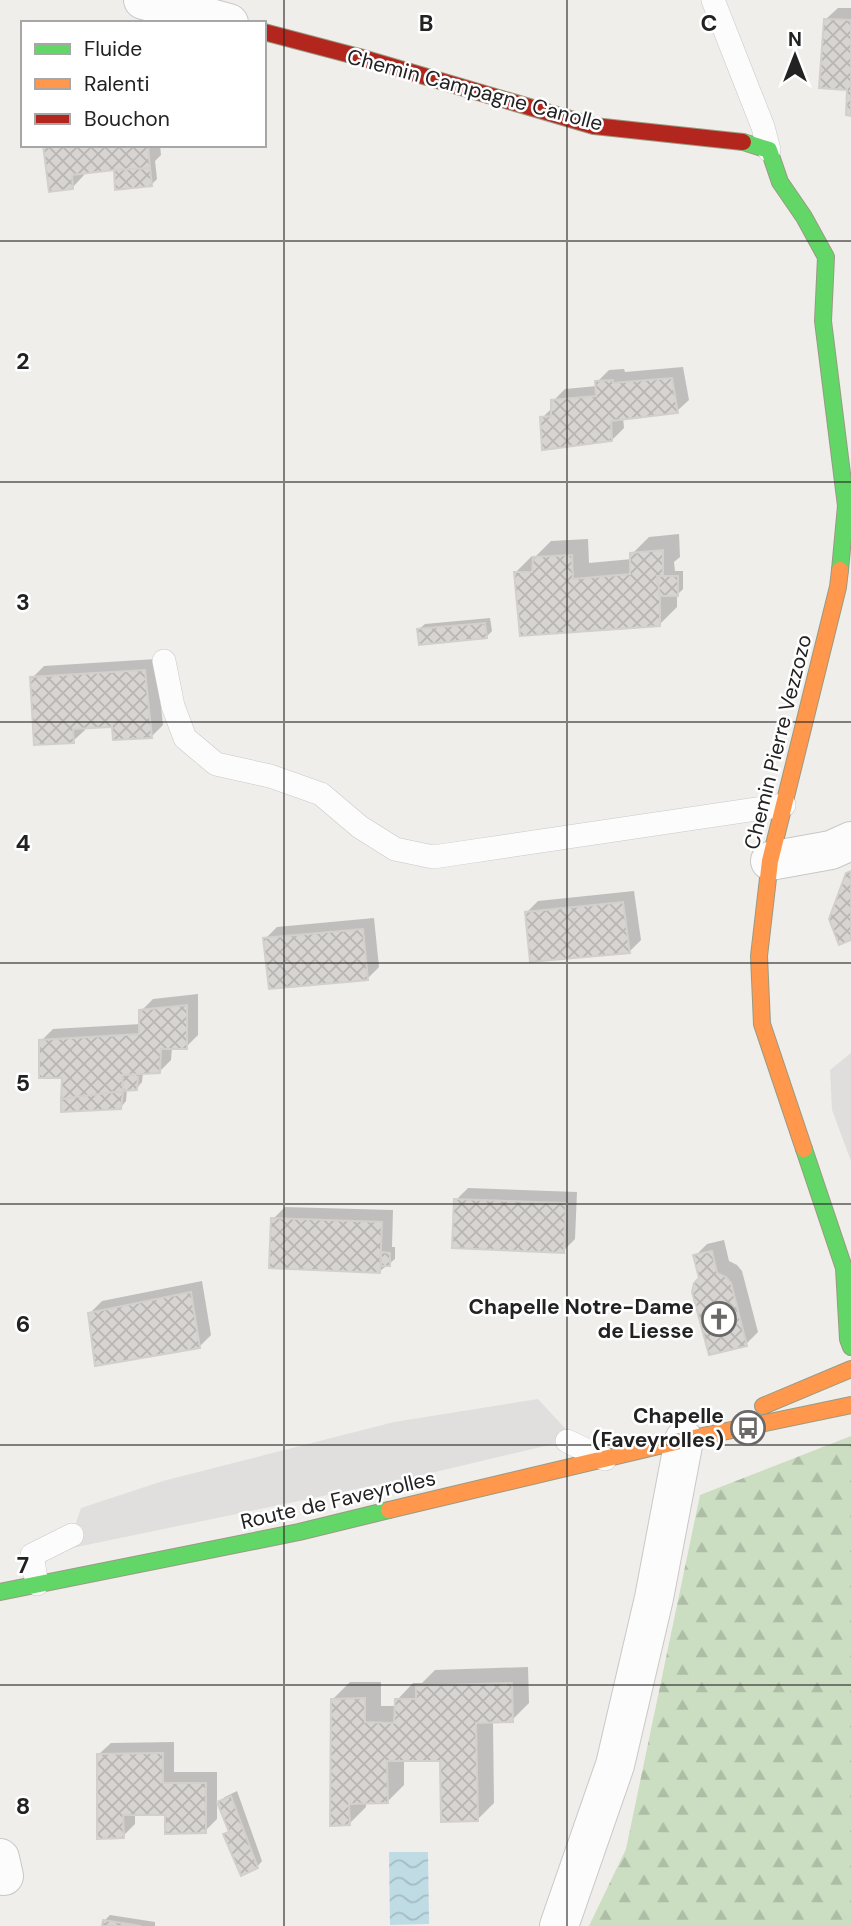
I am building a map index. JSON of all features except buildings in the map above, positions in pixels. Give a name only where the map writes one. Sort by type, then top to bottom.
[{"type":"street","points":[[143,0],[222,21]]},
{"type":"street","name":"Chemin Campagne Canolle","points":[[266,33],[594,125],[749,144],[769,150]]},
{"type":"street","name":"Chemin Pierre Vezzozo","points":[[769,150],[780,182],[804,216],[839,256],[823,321],[846,506],[838,587],[770,861],[759,956],[762,1024],[847,1266],[848,1339],[851,1348]]},
{"type":"street","points":[[770,861],[831,850],[851,841]]},
{"type":"street","name":"Route de Faveyrolles","points":[[684,1440],[851,1369]]},
{"type":"street","name":"Route de Faveyrolles","points":[[0,1592],[299,1532],[684,1440],[851,1405]]},
{"type":"street","points":[[559,1926],[615,1765],[654,1598],[684,1440]]},
{"type":"lane","points":[[713,0],[763,127],[769,150]]},
{"type":"lane","points":[[164,661],[173,706],[185,738],[216,764],[270,776],[321,794],[360,827],[395,849],[433,857],[784,805]]},
{"type":"lane","points":[[567,1441],[605,1459]]},
{"type":"lane","points":[[37,1584],[32,1555],[72,1535]]},
{"type":"shaded area","points":[[851,1053],[851,1161],[832,1110],[830,1070]]},
{"type":"shaded area","points":[[538,1399],[575,1439],[410,1478],[67,1549],[81,1508],[163,1481],[394,1422]]},
{"type":"green space","points":[[851,1436],[851,1926],[589,1926],[626,1849],[700,1495]]},
{"type":"water","points":[[389,1852],[428,1852],[429,1924],[390,1925]]},
{"type":"traffic: fast","points":[[743,142],[769,150],[780,182],[804,217],[826,257],[823,321],[846,506],[840,570]]},
{"type":"traffic: fast","points":[[804,1149],[844,1268],[848,1339],[851,1347]]},
{"type":"traffic: fast","points":[[0,1592],[299,1532],[389,1510]]},
{"type":"traffic: slow","points":[[804,1149],[762,1024],[759,956],[770,861],[840,570]]},
{"type":"traffic: slow","points":[[763,1406],[851,1369]]},
{"type":"traffic: slow","points":[[389,1510],[684,1440],[851,1405]]},
{"type":"traffic: jam","points":[[266,33],[594,126],[743,142]]},
{"type":"place","name":"Chapelle Notre-Dame de Liesse","points":[[719,1319]]},
{"type":"place","name":"Chapelle (Faveyrolles)","points":[[748,1428]]}]
